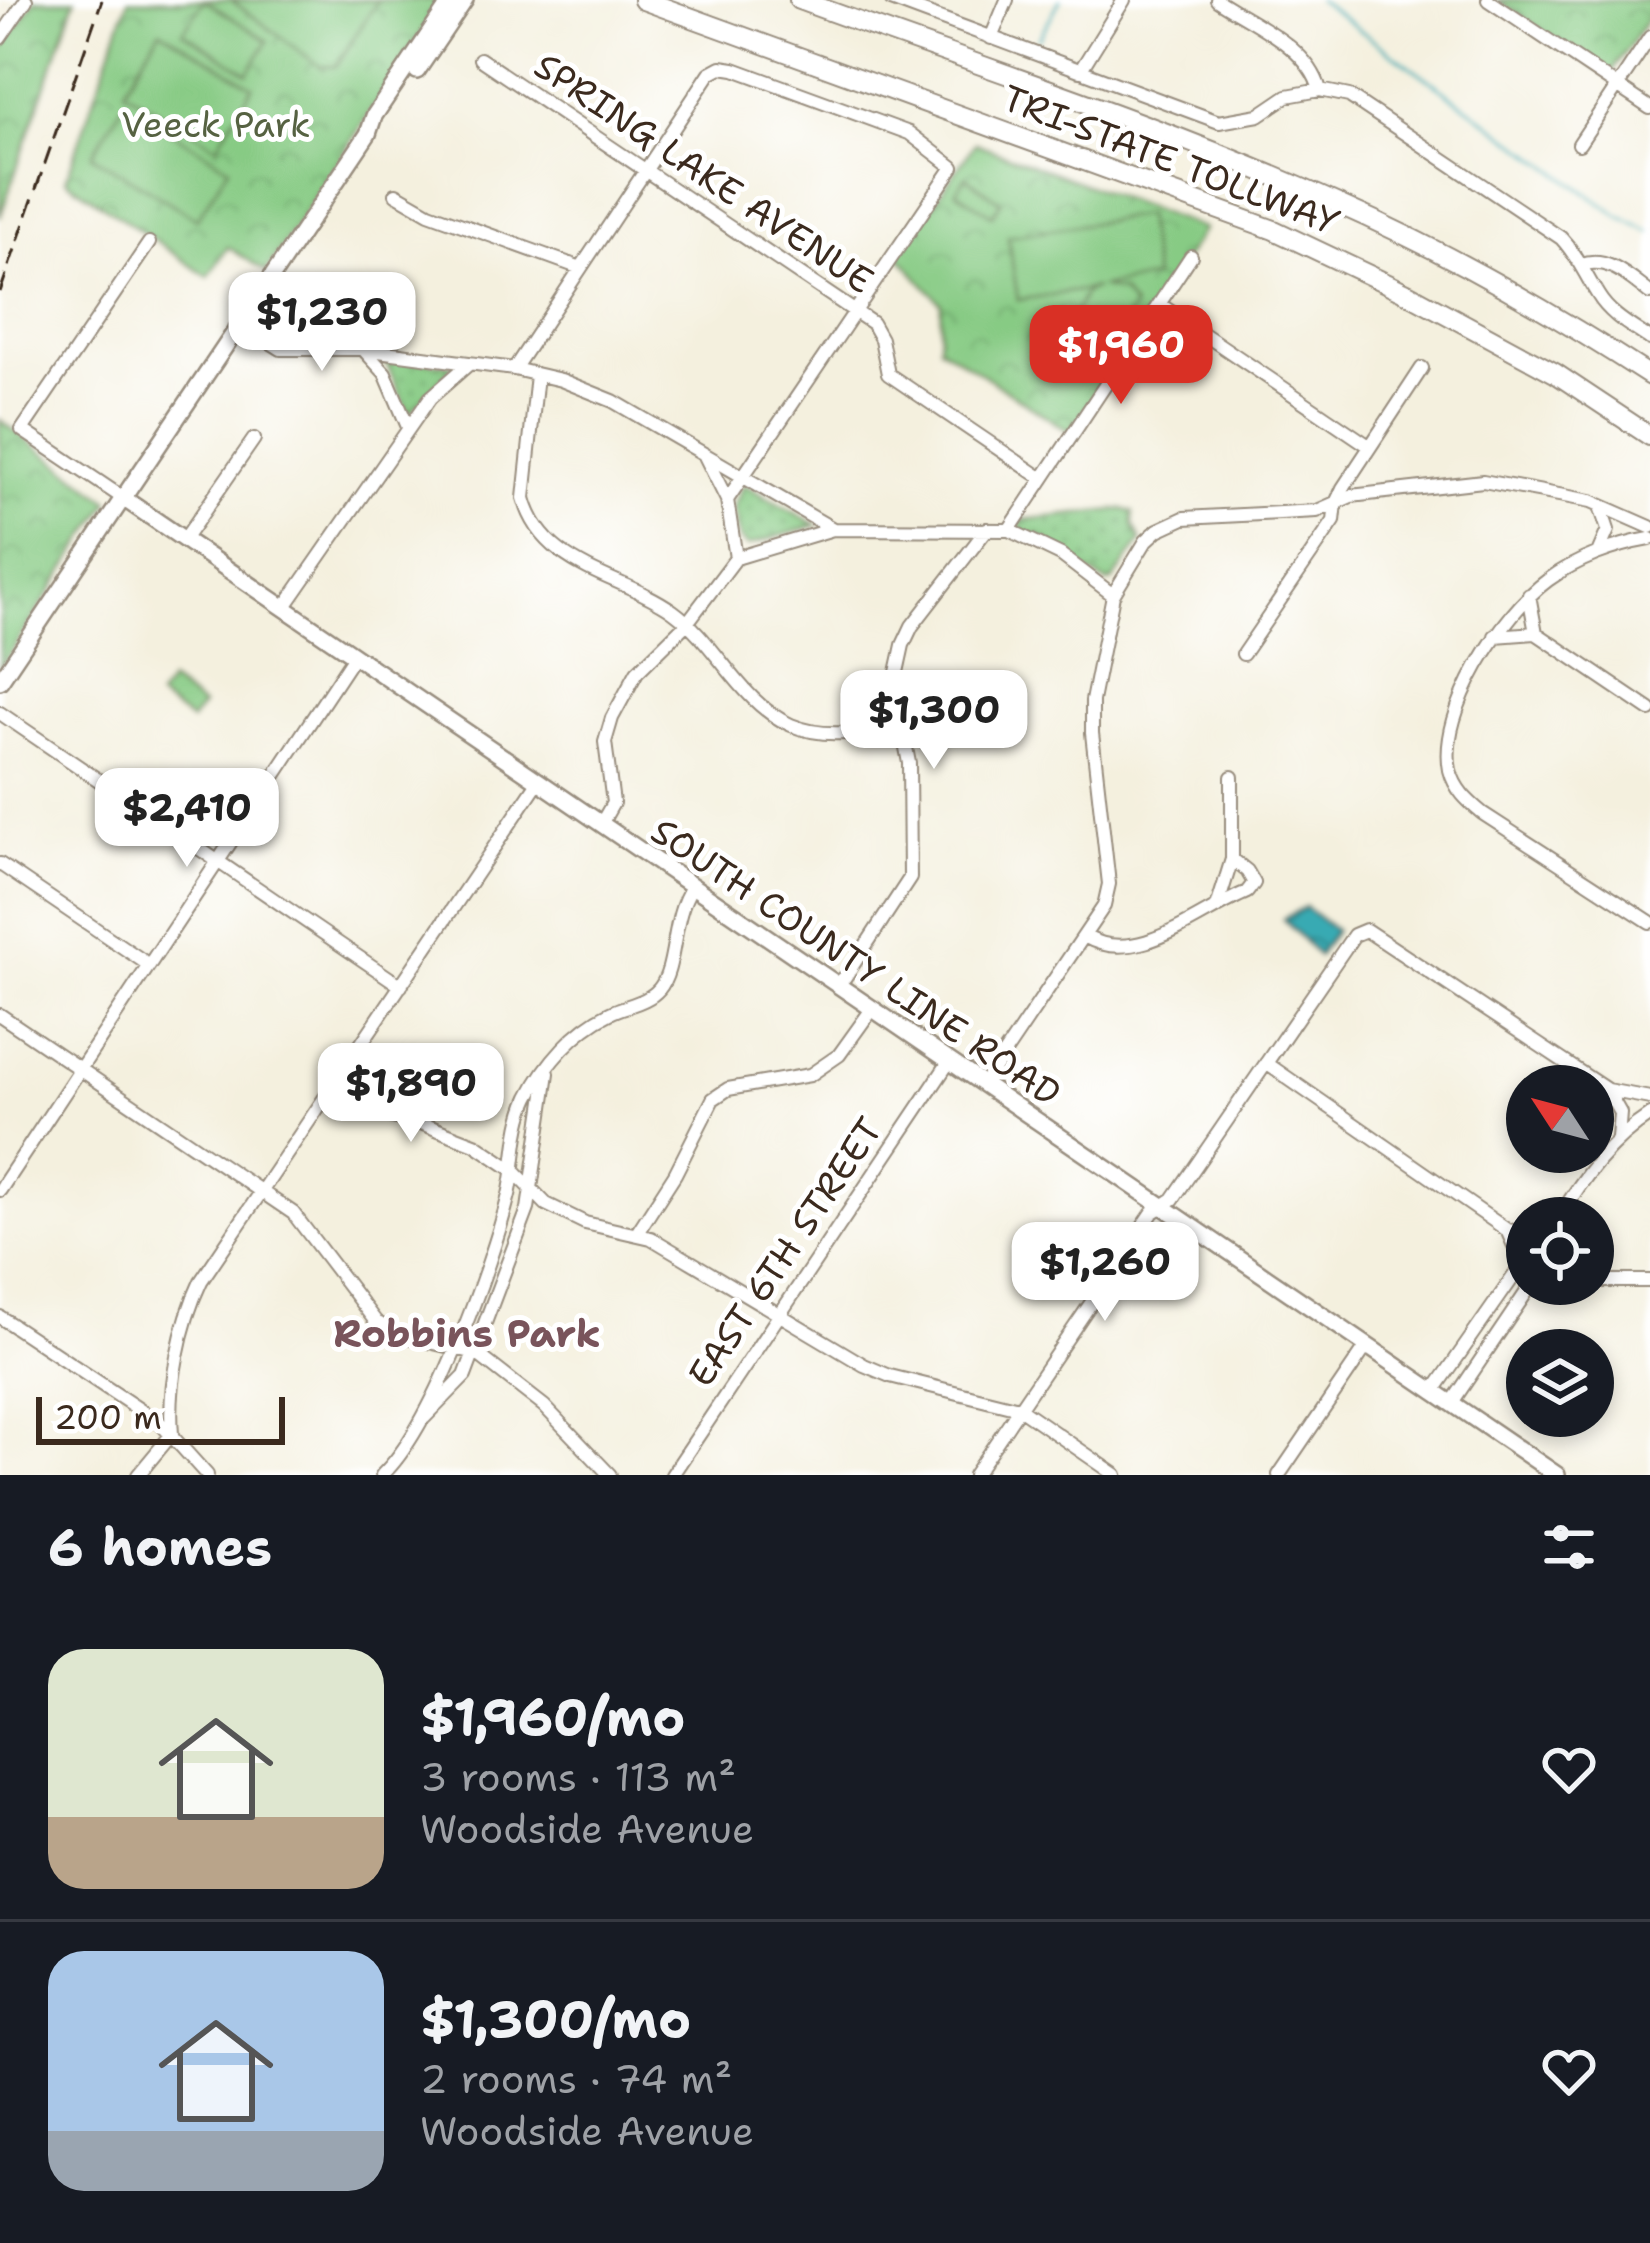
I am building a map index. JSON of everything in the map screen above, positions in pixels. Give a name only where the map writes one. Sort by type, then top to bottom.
[{"type":"highway","name":"TRI-STATE TOLLWAY","points":[[643,0],[1274,230],[1409,294],[1556,373],[1650,436]]},
{"type":"highway","name":"TRI-STATE TOLLWAY","points":[[799,0],[1180,140],[1339,204],[1464,265],[1650,376]]},
{"type":"main road","points":[[0,681],[368,134],[374,116],[452,0]]},
{"type":"main road","points":[[368,134],[382,122],[465,0]]},
{"type":"main road","name":"SOUTH COUNTY LINE ROAD","points":[[123,498],[1557,1475]]},
{"type":"street","points":[[0,38],[26,0]]},
{"type":"street","points":[[891,0],[1219,122],[1258,115],[1288,96],[1320,90],[1349,96],[1562,238],[1612,313],[1644,335],[1650,317]]},
{"type":"street","points":[[991,38],[1007,0]]},
{"type":"street","points":[[1080,70],[1124,0]]},
{"type":"street","points":[[1217,0],[1302,56],[1315,71],[1320,90]]},
{"type":"street","points":[[1488,0],[1650,108]]},
{"type":"street","points":[[1579,144],[1650,38]]},
{"type":"street","name":"SPRING LAKE AVENUE","points":[[480,59],[856,311],[878,329],[888,374],[1043,479]]},
{"type":"street","points":[[514,369],[710,73],[721,67],[734,69],[909,133],[952,167],[727,500]]},
{"type":"street","points":[[396,194],[429,213],[578,267]]},
{"type":"street","points":[[123,498],[22,430],[149,243]]},
{"type":"street","points":[[1009,530],[1190,256]]},
{"type":"street","points":[[1582,265],[1594,260],[1606,263],[1650,293]]},
{"type":"street","points":[[1161,305],[1370,446]]},
{"type":"street","points":[[241,324],[281,349],[363,349],[514,369],[613,401],[833,530]]},
{"type":"street","points":[[363,349],[386,373],[409,427]]},
{"type":"street","points":[[284,608],[430,398],[470,364]]},
{"type":"street","points":[[1243,654],[1334,521],[1336,503],[1422,368]]},
{"type":"street","points":[[537,375],[524,498],[541,533],[573,561],[656,600],[687,622],[756,703],[788,724],[842,734],[900,723]]},
{"type":"street","points":[[184,540],[254,439]]},
{"type":"street","points":[[704,455],[727,500],[736,558]]},
{"type":"street","points":[[983,1085],[1104,905],[1109,884],[1092,701],[1113,595],[1146,541],[1158,530],[1184,518],[1317,511],[1351,496],[1483,481],[1599,504],[1650,527]]},
{"type":"street","points":[[1597,554],[1608,530],[1599,504]]},
{"type":"street","points":[[836,985],[910,878],[911,794],[894,686],[903,645],[921,614],[987,529]]},
{"type":"street","points":[[601,824],[613,803],[605,742],[612,718],[637,672],[687,622],[736,558],[833,530],[1009,530],[1061,555],[1113,595]]},
{"type":"street","points":[[1650,539],[1597,554],[1552,576],[1529,595],[1494,636],[1467,688],[1450,740],[1450,769],[1461,794],[1482,813],[1650,922]]},
{"type":"street","points":[[1529,595],[1536,633]]},
{"type":"street","points":[[1494,636],[1536,633],[1650,710]]},
{"type":"street","points":[[0,1190],[354,656]]},
{"type":"street","points":[[0,713],[401,986]]},
{"type":"street","points":[[1218,904],[1232,859],[1232,776]]},
{"type":"street","points":[[137,1475],[172,1434],[173,1389],[197,1289],[538,782]]},
{"type":"street","points":[[1085,937],[1112,946],[1141,943],[1247,892],[1254,883],[1232,859]]},
{"type":"street","points":[[0,864],[148,965]]},
{"type":"street","points":[[382,1475],[400,1456],[456,1346],[508,1199],[525,1108],[549,1066],[585,1028],[646,999],[660,987],[678,915],[692,887]]},
{"type":"street","points":[[974,1475],[1153,1212],[1173,1199],[1354,935],[1366,930],[1569,1065]]},
{"type":"street","points":[[637,1233],[675,1174],[713,1099],[728,1089],[811,1076],[839,1054],[872,1009]]},
{"type":"street","points":[[0,1015],[302,1221],[344,1286],[376,1322],[399,1335],[476,1353],[544,1406],[610,1475]]},
{"type":"street","name":"EAST 6TH STREET","points":[[672,1475],[949,1062]]},
{"type":"street","points":[[1266,1063],[1506,1229]]},
{"type":"street","points":[[418,1422],[455,1390],[476,1353],[532,1192],[549,1066]]},
{"type":"street","points":[[1614,1091],[1650,1098]]},
{"type":"street","points":[[323,1101],[445,1131],[494,1154],[546,1204],[585,1222],[637,1233],[840,1353],[890,1376],[1018,1408],[1116,1475]]},
{"type":"street","points":[[1614,1102],[1620,1113],[1618,1138]]},
{"type":"street","points":[[1573,1197],[1618,1138],[1650,1115]]},
{"type":"street","points":[[1614,1281],[1650,1281]]},
{"type":"street","points":[[1433,1392],[1506,1292]]},
{"type":"street","points":[[1451,1404],[1518,1305]]},
{"type":"street","points":[[0,1316],[172,1434],[207,1475]]},
{"type":"street","points":[[1279,1475],[1366,1347]]},
{"type":"street","points":[[400,1456],[400,1475]]},
{"type":"green space","points":[[35,0],[75,0],[0,217],[0,52]]},
{"type":"green space","name":"Veeck Park","points":[[128,0],[443,0],[266,272],[228,247],[208,277],[66,180]]},
{"type":"green space","points":[[204,0],[268,41],[248,73],[183,32]]},
{"type":"green space","points":[[231,0],[378,0],[336,66],[321,67]]},
{"type":"green space","points":[[1497,0],[1650,0],[1650,15],[1609,76]]},
{"type":"green space","points":[[160,30],[253,86],[217,146],[124,90]]},
{"type":"green space","points":[[124,103],[229,167],[197,219],[92,155]]},
{"type":"green space","points":[[975,143],[1204,229],[1070,432],[939,346],[941,303],[898,255]]},
{"type":"green space","points":[[966,177],[1001,202],[992,215],[956,191]]},
{"type":"green space","points":[[1145,215],[1154,278],[1100,287],[1121,292],[1133,307],[1108,348],[1076,327],[1072,318],[1085,292],[1096,288],[1018,300],[1008,236]]},
{"type":"green space","points":[[383,356],[452,365],[452,367],[409,414]]},
{"type":"green space","points":[[0,420],[110,501],[0,669]]},
{"type":"green space","points":[[743,485],[817,525],[747,546],[739,538],[733,506]]},
{"type":"green space","points":[[1123,509],[1133,512],[1141,541],[1107,583],[1047,545],[1048,540],[1036,535],[1034,539],[1019,528],[1022,520]]},
{"type":"green space","points":[[169,682],[202,706],[191,721],[158,698]]},
{"type":"water","points":[[1305,907],[1335,930],[1318,956],[1283,919]]},
{"type":"waterway","points":[[1039,38],[1060,0]]},
{"type":"waterway","points":[[1318,0],[1619,216],[1650,232]]},
{"type":"railway","points":[[0,292],[102,0]]},
{"type":"district","name":"Robbins Park","points":[[467,1333]]}]
